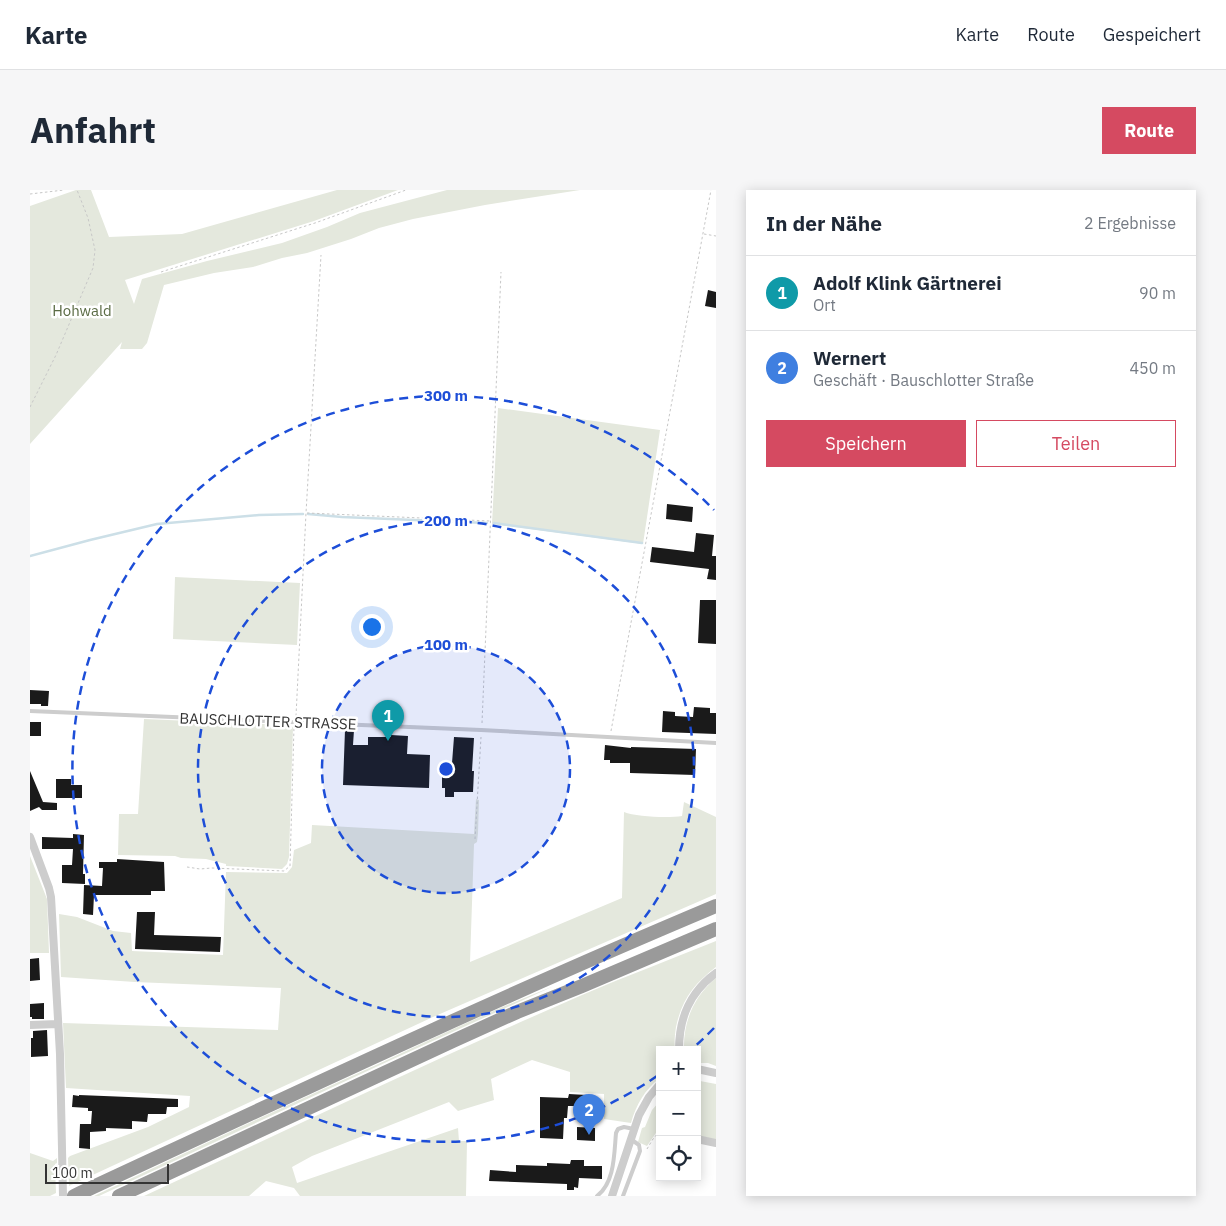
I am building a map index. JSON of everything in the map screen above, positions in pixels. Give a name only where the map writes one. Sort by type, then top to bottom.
[{"type":"highway","points":[[74,1196],[447,1022],[716,906]]},
{"type":"highway","points":[[119,1196],[517,1012],[716,929]]},
{"type":"street","points":[[30,837],[51,897],[60,1054],[63,1196]]},
{"type":"street","points":[[679,1046],[681,1026],[692,996],[716,972]]},
{"type":"street","points":[[30,1025],[58,1024]]},
{"type":"street","points":[[701,1070],[716,1073]]},
{"type":"street","points":[[612,1196],[634,1129],[644,1105],[656,1088]]},
{"type":"street","points":[[701,1139],[716,1143]]},
{"type":"lane","name":"BAUSCHLOTTER STRASSE","points":[[30,711],[716,742]]},
{"type":"lane","points":[[597,1196],[605,1187],[613,1168],[618,1129],[624,1127],[634,1129]]},
{"type":"lane","points":[[624,1196],[640,1151],[639,1145],[631,1139]]},
{"type":"path","points":[[30,194],[64,190]]},
{"type":"path","points":[[30,407],[56,355],[93,268],[95,250],[88,218],[77,190]]},
{"type":"path","points":[[161,272],[314,223],[406,190]]},
{"type":"path","points":[[610,736],[711,190]]},
{"type":"path","points":[[703,233],[716,236]]},
{"type":"path","points":[[187,866],[200,869],[284,871],[290,866],[294,723],[297,713],[321,255]]},
{"type":"path","points":[[475,838],[501,272]]},
{"type":"path","points":[[306,513],[490,521]]},
{"type":"path","points":[[640,1151],[646,1150],[656,1136]]},
{"type":"green space","name":"Hohwald","points":[[76,190],[91,190],[109,237],[182,234],[337,190],[398,190],[314,221],[125,280],[134,304],[142,279],[282,243],[360,213],[447,190],[580,190],[413,219],[379,228],[307,253],[253,267],[214,273],[164,285],[147,343],[142,349],[120,349],[122,342],[30,444],[30,206]]},
{"type":"green space","points":[[498,408],[660,430],[643,544],[492,524]]},
{"type":"green space","points":[[175,577],[300,583],[297,645],[173,639]]},
{"type":"green space","points":[[144,719],[289,725],[293,727],[289,857],[287,864],[282,869],[226,866],[226,864],[206,859],[175,856],[118,855],[119,814],[138,814]]},
{"type":"green space","points":[[476,799],[479,800],[478,833],[477,842],[474,844],[470,962],[622,898],[624,812],[653,817],[682,816],[684,802],[716,817],[716,894],[433,1017],[69,1186],[68,1158],[70,1156],[148,1127],[189,1107],[190,1096],[66,1088],[63,1023],[278,1030],[281,988],[61,977],[59,914],[77,917],[113,931],[131,933],[132,951],[223,955],[226,872],[287,873],[292,867],[294,850],[311,843],[312,825],[474,834]]},
{"type":"green space","points":[[30,856],[47,899],[49,953],[30,953]]},
{"type":"green space","points":[[716,941],[716,967],[695,986],[685,1000],[676,1027],[675,1046],[656,1046],[656,1082],[642,1098],[631,1123],[604,1119],[604,1094],[570,1092],[570,1072],[532,1060],[491,1079],[494,1100],[458,1111],[449,1102],[312,1156],[292,1167],[297,1183],[458,1128],[459,1141],[467,1141],[466,1196],[300,1196],[294,1188],[266,1181],[249,1196],[144,1196],[417,1069],[599,988]]},
{"type":"green space","points":[[716,978],[716,1066],[701,1063],[701,1046],[684,1046],[685,1029],[691,1010],[708,985]]},
{"type":"green space","points":[[554,986],[99,1196],[94,1196],[449,1031]]},
{"type":"green space","points":[[701,1081],[716,1084],[716,1140],[701,1136]]},
{"type":"green space","points":[[656,1106],[656,1133],[647,1146],[638,1142],[642,1128],[645,1127],[652,1110]]},
{"type":"green space","points":[[30,1153],[53,1161],[57,1158],[57,1163],[55,1164],[56,1193],[50,1196],[30,1196]]},
{"type":"building","points":[[708,290],[716,292],[716,308],[705,306]]},
{"type":"building","points":[[667,504],[693,507],[692,522],[666,519]]},
{"type":"building","points":[[696,533],[714,535],[712,556],[716,556],[716,580],[707,579],[709,569],[650,562],[652,547],[694,552]]},
{"type":"building","points":[[700,600],[716,600],[716,644],[698,643]]},
{"type":"building","points":[[30,690],[49,691],[48,706],[30,704]]},
{"type":"building","points":[[694,707],[710,708],[710,713],[716,713],[716,734],[662,732],[663,711],[675,712],[675,716],[693,717]]},
{"type":"building","points":[[30,722],[41,722],[41,736],[30,736]]},
{"type":"building","points":[[345,730],[354,730],[353,745],[368,745],[368,737],[408,736],[407,754],[430,755],[429,788],[343,785]]},
{"type":"building","points":[[454,737],[474,738],[473,792],[454,792],[454,797],[445,797],[445,788],[442,788],[442,763],[452,763]]},
{"type":"building","points":[[605,745],[631,748],[696,749],[695,775],[630,773],[630,763],[610,763],[610,760],[604,760]]},
{"type":"building","points":[[30,771],[43,802],[57,803],[57,810],[42,810],[39,807],[30,811]]},
{"type":"building","points":[[56,779],[71,779],[71,785],[82,785],[82,798],[56,798]]},
{"type":"building","points":[[73,834],[84,835],[83,874],[85,874],[85,884],[62,883],[62,865],[72,865],[73,849],[42,849],[42,837],[73,838]]},
{"type":"building","points":[[117,859],[164,862],[165,891],[151,891],[151,895],[94,895],[93,915],[83,914],[84,885],[102,886],[103,868],[99,868],[99,862],[117,862]]},
{"type":"building","points":[[137,912],[155,912],[154,935],[221,937],[220,952],[135,949]]},
{"type":"building","points":[[39,958],[40,980],[30,981],[30,959]]},
{"type":"building","points":[[44,1003],[44,1019],[32,1019],[30,1017],[30,1004]]},
{"type":"building","points":[[47,1030],[48,1056],[31,1057],[33,1031]]},
{"type":"building","points":[[569,1094],[586,1095],[586,1106],[568,1106],[567,1118],[564,1118],[563,1139],[540,1138],[540,1097],[568,1098]]},
{"type":"building","points":[[73,1095],[178,1099],[178,1107],[167,1107],[166,1114],[148,1114],[147,1122],[132,1121],[132,1129],[106,1128],[106,1131],[90,1132],[90,1149],[79,1148],[80,1124],[91,1124],[92,1111],[88,1111],[88,1108],[72,1107]]},
{"type":"building","points":[[577,1127],[595,1128],[595,1141],[577,1140]]},
{"type":"building","points":[[571,1160],[584,1160],[584,1166],[602,1166],[602,1179],[579,1178],[578,1188],[574,1187],[574,1190],[567,1190],[567,1184],[489,1181],[490,1170],[516,1172],[516,1165],[547,1166],[547,1163],[570,1164]]},
{"type":"waterway","points":[[30,556],[157,524],[259,515],[303,514]]},
{"type":"waterway","points":[[308,514],[487,523]]},
{"type":"waterway","points":[[494,523],[642,543]]},
{"type":"place","name":"Adolf Klink Gärtnerei","points":[[388,741]]},
{"type":"place","name":"Wernert","points":[[589,1135]]}]
